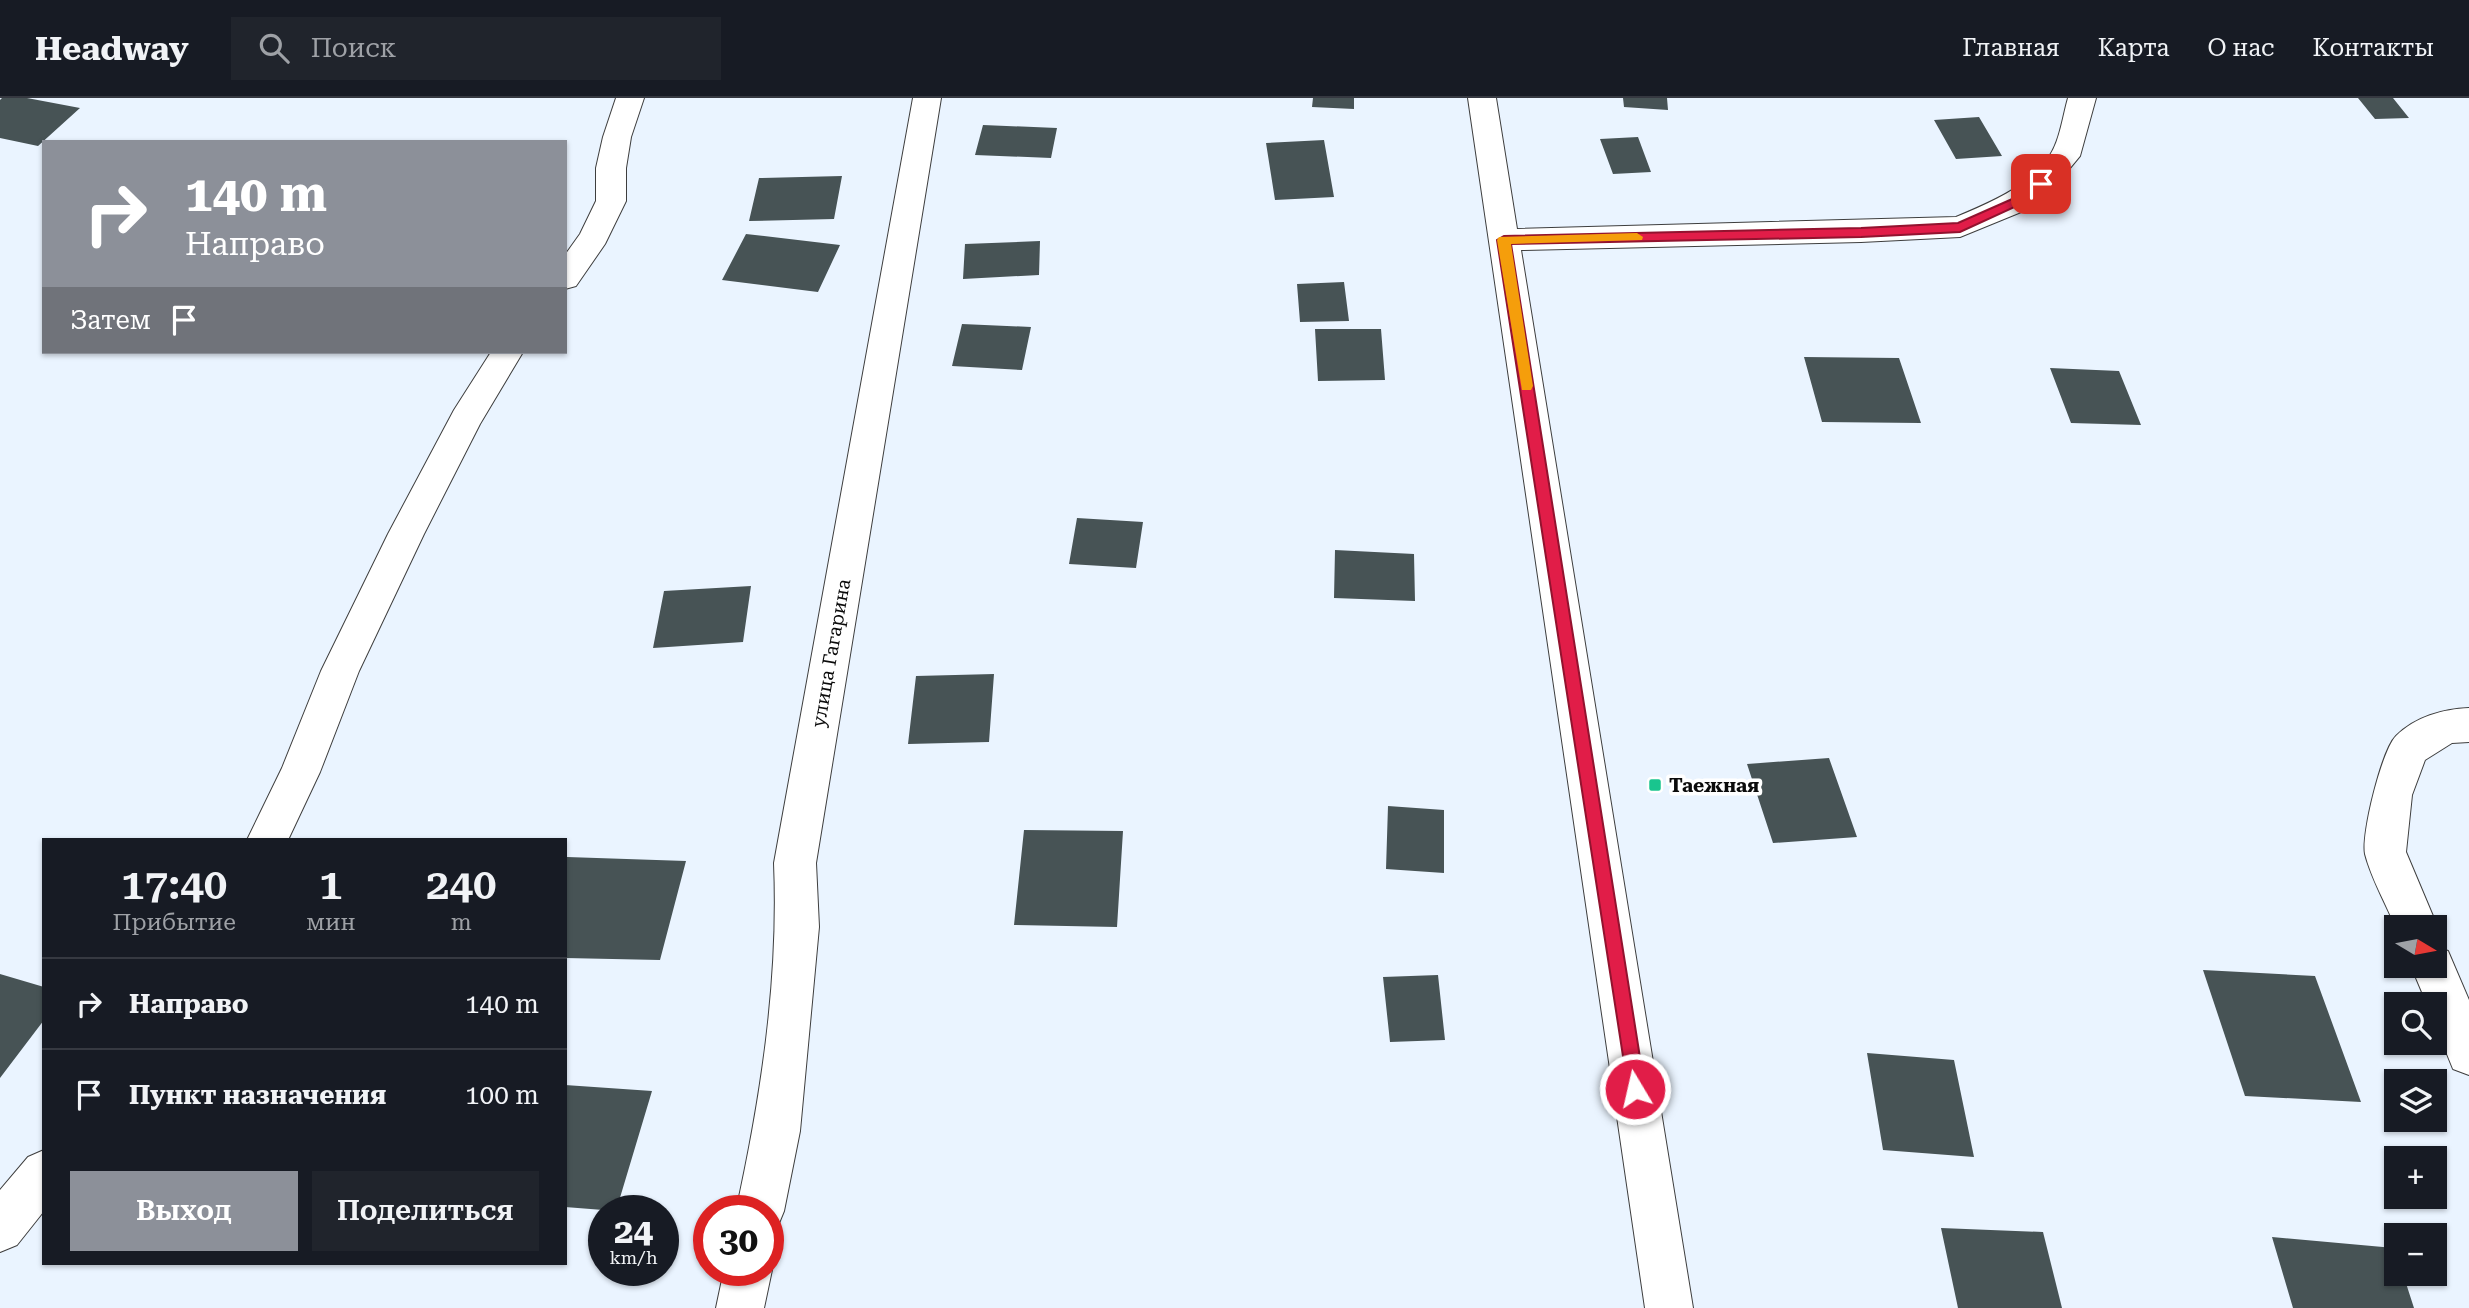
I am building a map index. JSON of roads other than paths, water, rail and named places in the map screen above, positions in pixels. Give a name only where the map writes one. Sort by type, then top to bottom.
[{"type":"street","points":[[567,275],[594,237],[611,201],[611,168],[617,137],[630,98]]},
{"type":"street","name":"улица Гагарина","points":[[763,1195],[777,1130],[798,927],[794,863],[927,98]]},
{"type":"street","points":[[1482,98],[1669,1308]]},
{"type":"street","points":[[1504,240],[1861,232],[1960,227],[2015,202],[2041,184],[2065,156],[2082,98]]},
{"type":"street","points":[[268,838],[299,772],[340,671],[388,571],[466,419],[506,354]]},
{"type":"street","points":[[2412,915],[2385,852],[2392,795],[2410,749],[2445,726],[2469,725]]},
{"type":"street","points":[[2438,978],[2469,1053]]},
{"type":"street","points":[[1,1225],[42,1175]]},
{"type":"street","points":[[740,1308],[745,1286]]},
{"type":"place","name":"Таежная","points":[[1655,785]]}]
